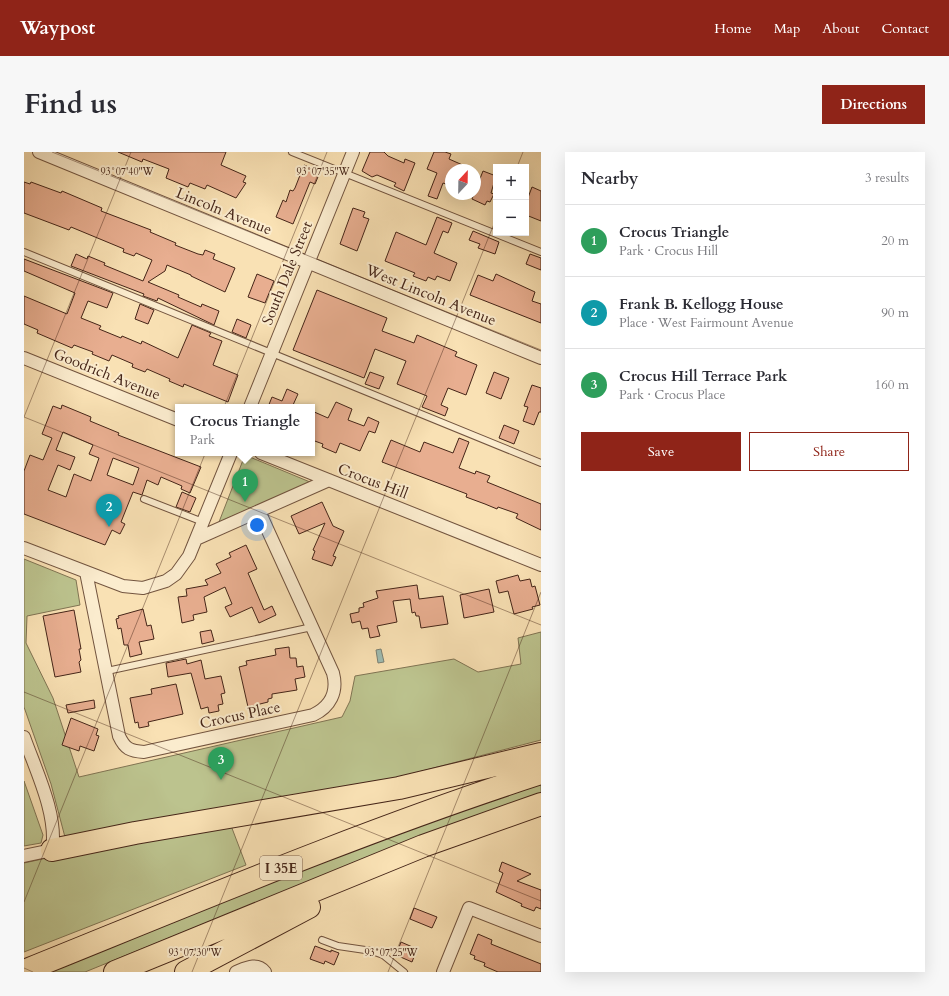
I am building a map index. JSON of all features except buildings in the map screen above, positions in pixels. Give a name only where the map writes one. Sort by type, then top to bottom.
[{"type":"highway","points":[[52,850],[135,833],[399,788],[541,754]]},
{"type":"highway","name":"I 35E","points":[[24,971],[328,849],[424,813],[541,773]]},
{"type":"highway","name":"I 35E","points":[[115,972],[423,846],[541,804]]},
{"type":"highway","points":[[186,972],[300,912],[366,881],[423,846]]},
{"type":"street","name":"Lincoln Avenue","points":[[39,152],[308,262]]},
{"type":"street","name":"South Dale Street","points":[[251,404],[353,152]]},
{"type":"street","name":"West Lincoln Avenue","points":[[308,262],[541,358]]},
{"type":"street","name":"Goodrich Avenue","points":[[24,358],[175,419]]},
{"type":"street","points":[[24,548],[131,588],[155,586],[176,574],[184,565],[230,456]]},
{"type":"street","points":[[269,456],[329,480]]},
{"type":"street","name":"Crocus Hill","points":[[196,539],[329,480],[541,565]]},
{"type":"street","name":"Crocus Place","points":[[86,572],[119,736],[123,745],[133,751],[144,752],[313,715],[320,712],[331,700],[334,692],[335,680],[258,511]]},
{"type":"street","points":[[24,737],[52,816],[53,842],[52,850],[24,856]]},
{"type":"street","points":[[443,972],[469,908],[541,936]]},
{"type":"street","points":[[236,972],[252,966],[261,969]]},
{"type":"lane","points":[[292,152],[541,252]]},
{"type":"lane","points":[[24,252],[541,463]]},
{"type":"lane","points":[[144,499],[203,522]]},
{"type":"lane","points":[[106,671],[312,627]]},
{"type":"lane","points":[[322,940],[338,946],[372,951],[383,955],[404,972]]},
{"type":"green space","points":[[245,456],[310,482],[219,522]]},
{"type":"green space","points":[[24,559],[76,580],[80,605],[27,616],[26,643],[53,698],[79,777],[342,717],[350,701],[355,676],[454,659],[478,672],[521,664],[518,638],[541,632],[541,740],[376,783],[66,841],[51,784],[24,707]]},
{"type":"green space","points":[[24,781],[43,835],[41,843],[24,846]]},
{"type":"green space","points":[[541,784],[541,793],[361,860],[85,972],[48,972],[357,847]]},
{"type":"green space","points":[[230,823],[246,865],[24,952],[24,863],[111,844]]},
{"type":"water","points":[[381,649],[384,662],[378,663],[376,650]]},
{"type":"place","name":"Crocus Triangle","points":[[245,502]]},
{"type":"place","name":"Frank B. Kellogg House","points":[[109,527]]},
{"type":"place","name":"Crocus Hill Terrace Park","points":[[221,780]]}]
